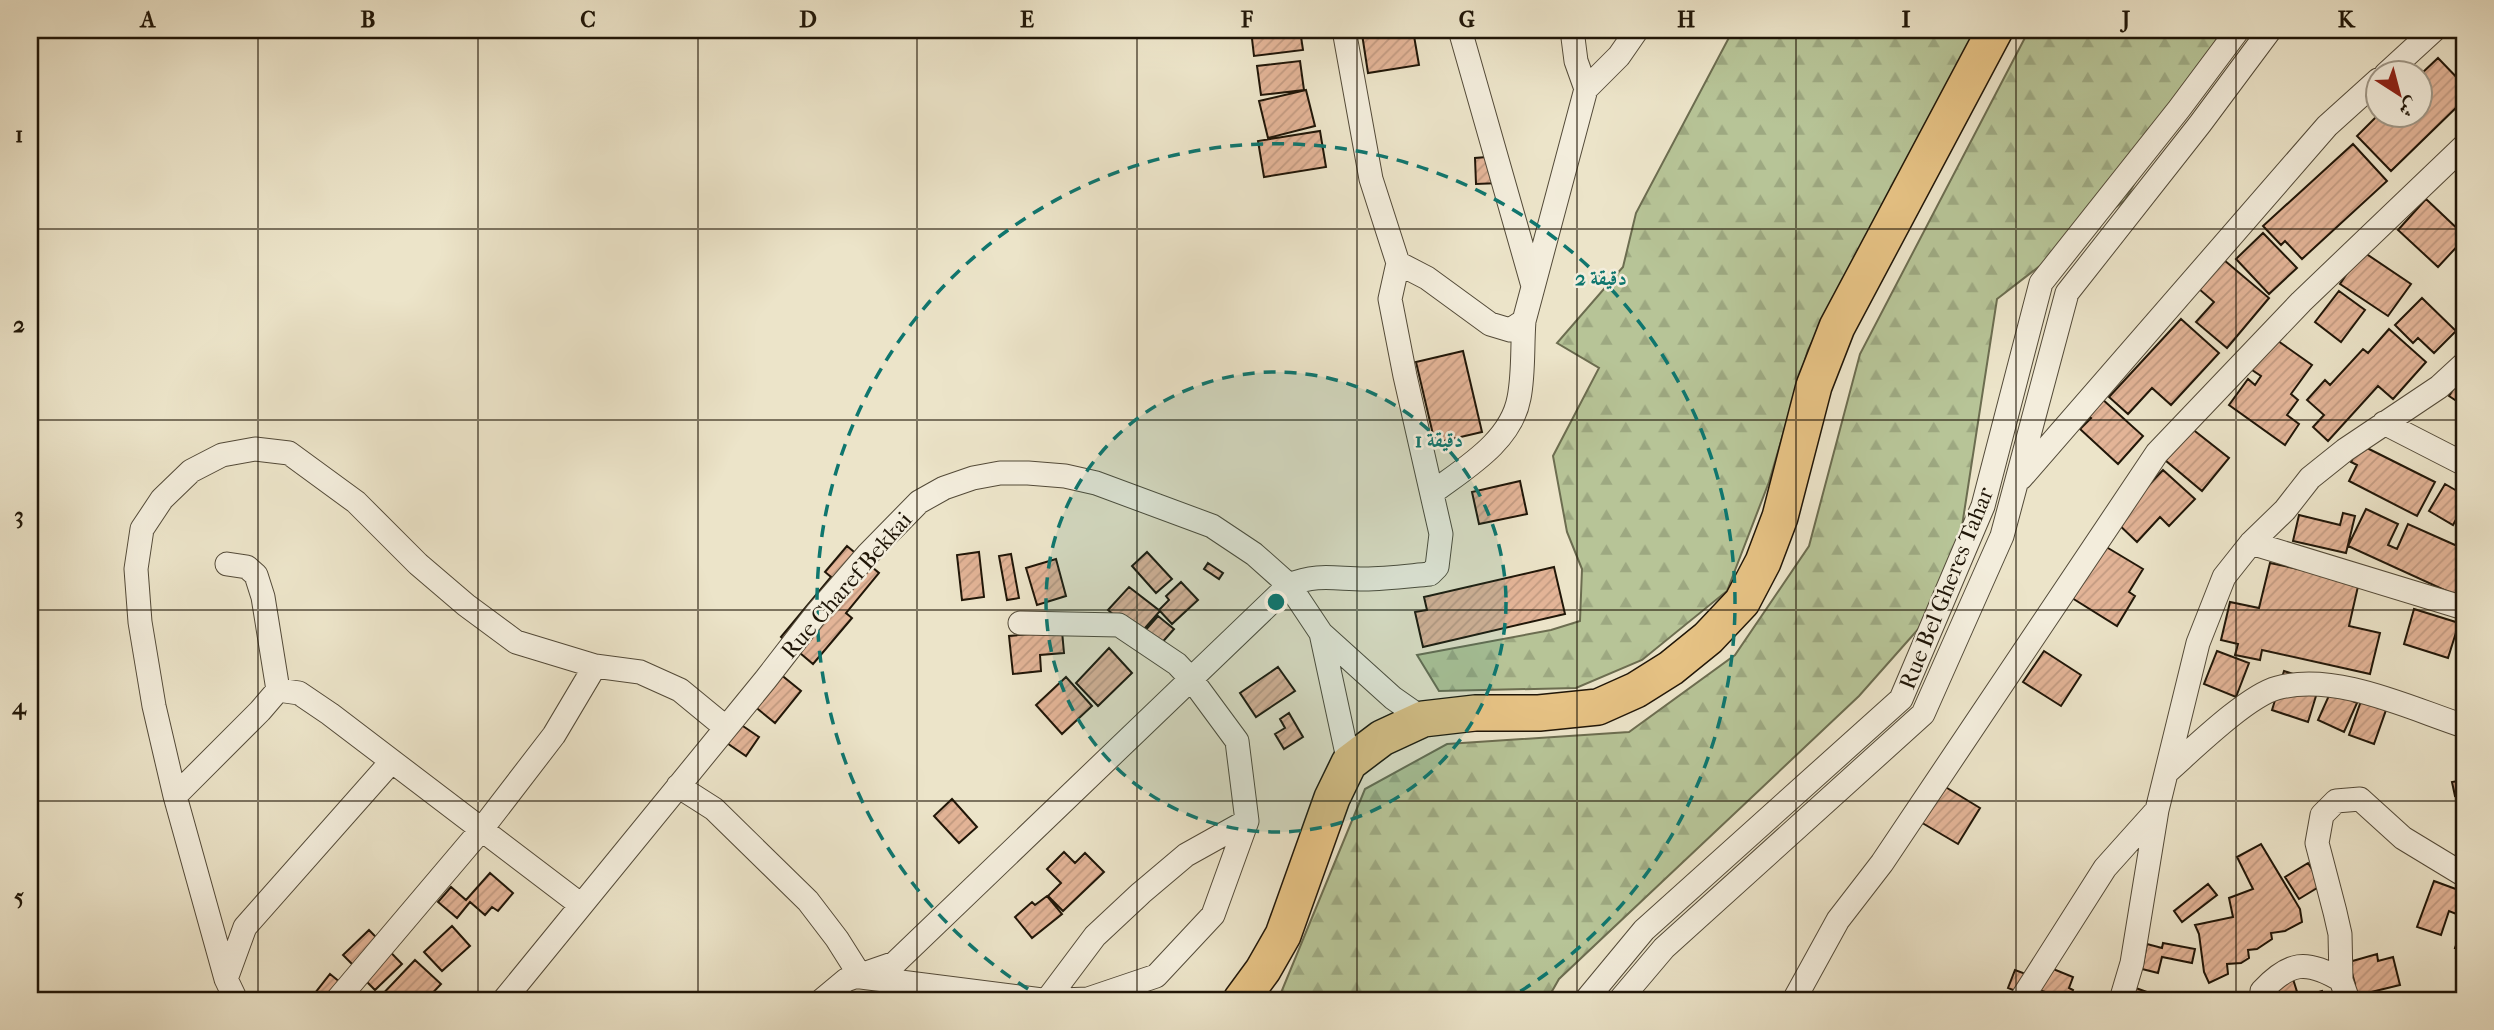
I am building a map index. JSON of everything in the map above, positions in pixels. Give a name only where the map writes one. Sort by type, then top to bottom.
[{"type":"main road","points":[[1241,1000],[1263,970],[1283,935],[1332,797],[1349,762],[1382,738],[1423,719],[1475,713],[1539,713],[1598,707],[1636,690],[1671,668],[1708,638],[1742,602],[1763,562],[1780,517],[1814,386],[1837,327],[1994,30]]},
{"type":"street","points":[[822,1000],[853,973],[895,963],[1289,585],[1305,578],[1322,576],[1366,579],[1430,574],[1437,567],[1441,534],[1390,299],[1398,263],[1371,179],[1344,30]]},
{"type":"street","points":[[1460,30],[1534,288]]},
{"type":"street","points":[[1572,30],[1576,61],[1586,89]]},
{"type":"street","points":[[1432,494],[1494,445],[1510,422],[1519,399],[1524,321],[1586,89],[1619,56],[1637,30]]},
{"type":"street","name":"Rue Bel Gheres Tahar","points":[[1586,1000],[1644,930],[1900,699],[1983,506],[2041,283],[2238,30]]},
{"type":"street","name":"Rue Bel Gheres Tahar","points":[[1620,1000],[1664,948],[1923,714],[2002,536],[2067,293],[2192,135],[2270,30]]},
{"type":"street","points":[[2401,60],[2434,30]]},
{"type":"street","points":[[1983,506],[2016,484],[2328,126],[2364,93]]},
{"type":"street","points":[[1794,1000],[1838,920],[1882,863],[2157,453],[2301,302],[2464,146]]},
{"type":"street","points":[[1398,263],[1427,278],[1490,324],[1510,330],[1524,321]]},
{"type":"street","points":[[2121,1000],[2132,963],[2157,810],[2198,643],[2224,577],[2251,543],[2285,510],[2310,478],[2345,450],[2439,387],[2464,364]]},
{"type":"street","points":[[2384,424],[2464,464]]},
{"type":"street","points":[[236,1000],[226,979],[175,796],[140,622],[136,569],[142,529],[162,499],[191,471],[222,456],[255,449],[289,453],[355,502],[418,564],[466,605],[516,642],[595,666],[639,672],[680,690],[726,727]]},
{"type":"street","name":"Rue Charef Bekkai","points":[[504,1000],[817,612],[919,502],[944,488],[973,478],[1000,473],[1065,476],[1096,483],[1212,526],[1254,554],[1289,585],[1330,645],[1349,762]]},
{"type":"street","points":[[2251,543],[2464,608]]},
{"type":"street","points":[[175,796],[278,690],[263,597],[256,575],[247,567],[227,564]]},
{"type":"street","points":[[1020,623],[1119,625],[1177,664],[1237,741],[1247,821],[1213,915],[1156,976],[1088,999],[1061,1000]]},
{"type":"street","points":[[1330,645],[1393,698],[1423,719]]},
{"type":"street","points":[[337,1000],[481,830],[554,736],[595,666]]},
{"type":"street","points":[[2167,772],[2241,709],[2276,688],[2320,684],[2365,693],[2464,726]]},
{"type":"street","points":[[278,690],[299,693],[580,905]]},
{"type":"street","points":[[226,979],[245,928],[392,761]]},
{"type":"street","points":[[678,786],[714,809],[808,901],[853,973],[1042,1000]]},
{"type":"street","points":[[2264,1000],[2262,991],[2278,974],[2297,966],[2339,984],[2340,934],[2316,842],[2322,814],[2336,801],[2360,799],[2403,838],[2464,875]]},
{"type":"street","points":[[2021,1000],[2105,869],[2157,810]]},
{"type":"street","points":[[1047,1000],[1095,936],[1141,893],[1186,855],[1247,821]]},
{"type":"street","points":[[895,963],[915,982]]},
{"type":"green space","points":[[1733,30],[1967,30],[1975,36],[1808,350],[1769,482],[1727,591],[1642,660],[1576,688],[1439,691],[1417,655],[1551,630],[1580,621],[1582,569],[1567,532],[1553,456],[1599,368],[1557,343],[1623,267],[1636,213]]},
{"type":"green space","points":[[2029,30],[2222,30],[2125,200],[1997,299],[1952,591],[1859,696],[1559,979],[1547,1000],[1278,1000],[1365,789],[1447,744],[1629,732],[1735,655],[1809,546],[1860,354]]},
{"type":"building","points":[[1251,30],[1300,30],[1303,50],[1254,56]]},
{"type":"building","points":[[1413,30],[1419,65],[1368,73],[1362,34]]},
{"type":"building","points":[[2438,58],[2464,85],[2464,100],[2434,129],[2434,62]]},
{"type":"building","points":[[1300,61],[1304,90],[1261,95],[1257,66]]},
{"type":"building","points":[[1306,90],[1315,126],[1268,138],[1259,101]]},
{"type":"building","points":[[2364,129],[2433,130],[2391,171],[2357,136]]},
{"type":"building","points":[[1320,131],[1326,167],[1264,177],[1258,141]]},
{"type":"building","points":[[2353,144],[2387,181],[2302,259],[2285,241],[2281,245],[2263,226]]},
{"type":"building","points":[[1499,156],[1500,183],[1476,184],[1475,158]]},
{"type":"building","points":[[2426,199],[2464,235],[2464,239],[2438,267],[2398,230]]},
{"type":"building","points":[[2263,233],[2297,268],[2269,294],[2236,259]]},
{"type":"building","points":[[2362,251],[2411,284],[2388,316],[2340,284]]},
{"type":"building","points":[[2224,260],[2269,298],[2227,348],[2196,322],[2214,302],[2199,289]]},
{"type":"building","points":[[2339,291],[2365,310],[2341,342],[2315,322]]},
{"type":"building","points":[[2422,298],[2456,331],[2434,353],[2418,338],[2413,343],[2395,325]]},
{"type":"building","points":[[2181,319],[2219,353],[2171,405],[2152,388],[2128,414],[2109,397]]},
{"type":"building","points":[[2389,329],[2426,362],[2393,399],[2378,386],[2328,441],[2313,427],[2324,415],[2307,400],[2325,380],[2330,385],[2363,349],[2368,353]]},
{"type":"building","points":[[2271,336],[2312,365],[2291,394],[2298,400],[2287,415],[2299,424],[2285,445],[2229,405],[2248,379],[2255,385],[2261,376],[2249,368]]},
{"type":"building","points":[[1463,351],[1482,432],[1435,443],[1416,362]]},
{"type":"building","points":[[2464,372],[2464,406],[2449,396]]},
{"type":"building","points":[[2101,398],[2143,436],[2118,464],[2080,429],[2091,418],[2086,414]]},
{"type":"building","points":[[2191,428],[2229,458],[2202,491],[2165,460]]},
{"type":"building","points":[[2359,444],[2435,482],[2417,516],[2349,481],[2357,465],[2351,462]]},
{"type":"building","points":[[2163,470],[2195,499],[2169,526],[2160,517],[2137,542],[2115,521]]},
{"type":"building","points":[[1520,481],[1527,514],[1479,524],[1472,492]]},
{"type":"building","points":[[2445,484],[2464,495],[2464,514],[2460,512],[2453,525],[2429,511]]},
{"type":"building","points":[[2366,509],[2398,524],[2388,545],[2397,549],[2408,524],[2464,549],[2464,599],[2348,546]]},
{"type":"building","points":[[2343,513],[2355,516],[2346,553],[2293,541],[2299,515],[2340,525]]},
{"type":"building","points":[[2103,545],[2143,569],[2129,592],[2135,596],[2117,626],[2072,598]]},
{"type":"building","points":[[847,546],[879,573],[846,613],[852,618],[813,664],[781,637],[831,577],[825,572]]},
{"type":"building","points":[[979,552],[984,597],[962,600],[957,555]]},
{"type":"building","points":[[1147,552],[1172,579],[1156,593],[1132,566]]},
{"type":"building","points":[[1011,554],[1019,598],[1007,600],[999,556]]},
{"type":"building","points":[[1056,559],[1066,596],[1037,605],[1026,568]]},
{"type":"building","points":[[1208,563],[1223,573],[1219,579],[1204,569]]},
{"type":"building","points":[[2270,563],[2359,582],[2349,626],[2380,633],[2370,674],[2262,650],[2260,660],[2235,655],[2238,644],[2221,640],[2230,602],[2259,608]]},
{"type":"building","points":[[1554,567],[1565,614],[1423,647],[1415,612],[1427,610],[1424,597]]},
{"type":"building","points":[[1181,582],[1198,600],[1172,624],[1159,610],[1169,600],[1166,596]]},
{"type":"building","points":[[1129,587],[1160,611],[1138,636],[1108,610]]},
{"type":"building","points":[[2414,609],[2459,623],[2448,658],[2404,644]]},
{"type":"building","points":[[1158,616],[1174,629],[1159,646],[1143,633]]},
{"type":"building","points":[[1062,631],[1064,653],[1040,655],[1041,671],[1013,674],[1009,636]]},
{"type":"building","points":[[1109,648],[1132,673],[1098,706],[1076,683]]},
{"type":"building","points":[[2044,651],[2081,675],[2061,706],[2023,682]]},
{"type":"building","points":[[2217,651],[2249,663],[2236,697],[2204,684]]},
{"type":"building","points":[[769,665],[801,691],[775,723],[743,697]]},
{"type":"building","points":[[1278,667],[1295,691],[1256,717],[1240,693]]},
{"type":"building","points":[[2284,671],[2320,683],[2308,722],[2272,710]]},
{"type":"building","points":[[1066,677],[1092,706],[1062,734],[1036,705]]},
{"type":"building","points":[[2331,691],[2357,703],[2344,732],[2318,720]]},
{"type":"building","points":[[2361,701],[2386,710],[2374,744],[2349,735]]},
{"type":"building","points":[[1289,713],[1303,737],[1284,749],[1275,734],[1285,728],[1280,719]]},
{"type":"building","points":[[734,720],[759,737],[746,756],[721,739]]},
{"type":"building","points":[[1929,777],[1980,808],[1958,844],[1907,814]]},
{"type":"building","points":[[2464,780],[2464,794],[2455,796],[2452,782]]},
{"type":"building","points":[[952,799],[977,827],[959,843],[934,816]]},
{"type":"building","points":[[2261,844],[2300,909],[2302,922],[2285,931],[2271,933],[2272,939],[2257,949],[2248,950],[2249,958],[2241,963],[2227,964],[2228,974],[2209,983],[2204,972],[2199,934],[2195,925],[2233,917],[2229,898],[2253,889],[2237,857]]},
{"type":"building","points":[[1064,852],[1075,863],[1085,853],[1104,872],[1063,911],[1048,896],[1061,883],[1047,869]]},
{"type":"building","points":[[2308,863],[2322,885],[2299,899],[2285,877]]},
{"type":"building","points":[[490,873],[513,893],[498,911],[492,907],[485,915],[470,902],[457,918],[438,902],[451,887],[466,900]]},
{"type":"building","points":[[2434,881],[2464,892],[2464,917],[2449,911],[2441,935],[2417,927]]},
{"type":"building","points":[[2208,884],[2217,895],[2182,922],[2174,911]]},
{"type":"building","points":[[1047,896],[1062,914],[1032,938],[1015,917],[1032,902],[1035,905]]},
{"type":"building","points":[[2464,922],[2464,951],[2455,948]]},
{"type":"building","points":[[452,926],[470,946],[442,971],[424,952]]},
{"type":"building","points":[[369,930],[402,964],[375,990],[367,982],[357,992],[355,967],[343,955]]},
{"type":"building","points":[[2163,943],[2195,949],[2192,963],[2162,957],[2158,973],[2142,969],[2147,944],[2162,948]]},
{"type":"building","points":[[2377,954],[2378,961],[2393,957],[2400,985],[2367,993],[2369,1000],[2352,1000],[2348,986],[2355,984],[2349,962]]},
{"type":"building","points":[[415,960],[441,984],[426,1000],[377,1000]]},
{"type":"building","points":[[2036,962],[2073,977],[2069,988],[2073,990],[2069,1000],[2036,989],[2033,998],[2008,988],[2015,970],[2031,976]]},
{"type":"building","points":[[330,974],[357,996],[353,1000],[302,1000],[307,995],[311,998]]},
{"type":"building","points":[[2293,979],[2299,998],[2322,991],[2325,1000],[2277,1000],[2272,986]]},
{"type":"building","points":[[2133,987],[2169,1000],[2128,1000]]}]
